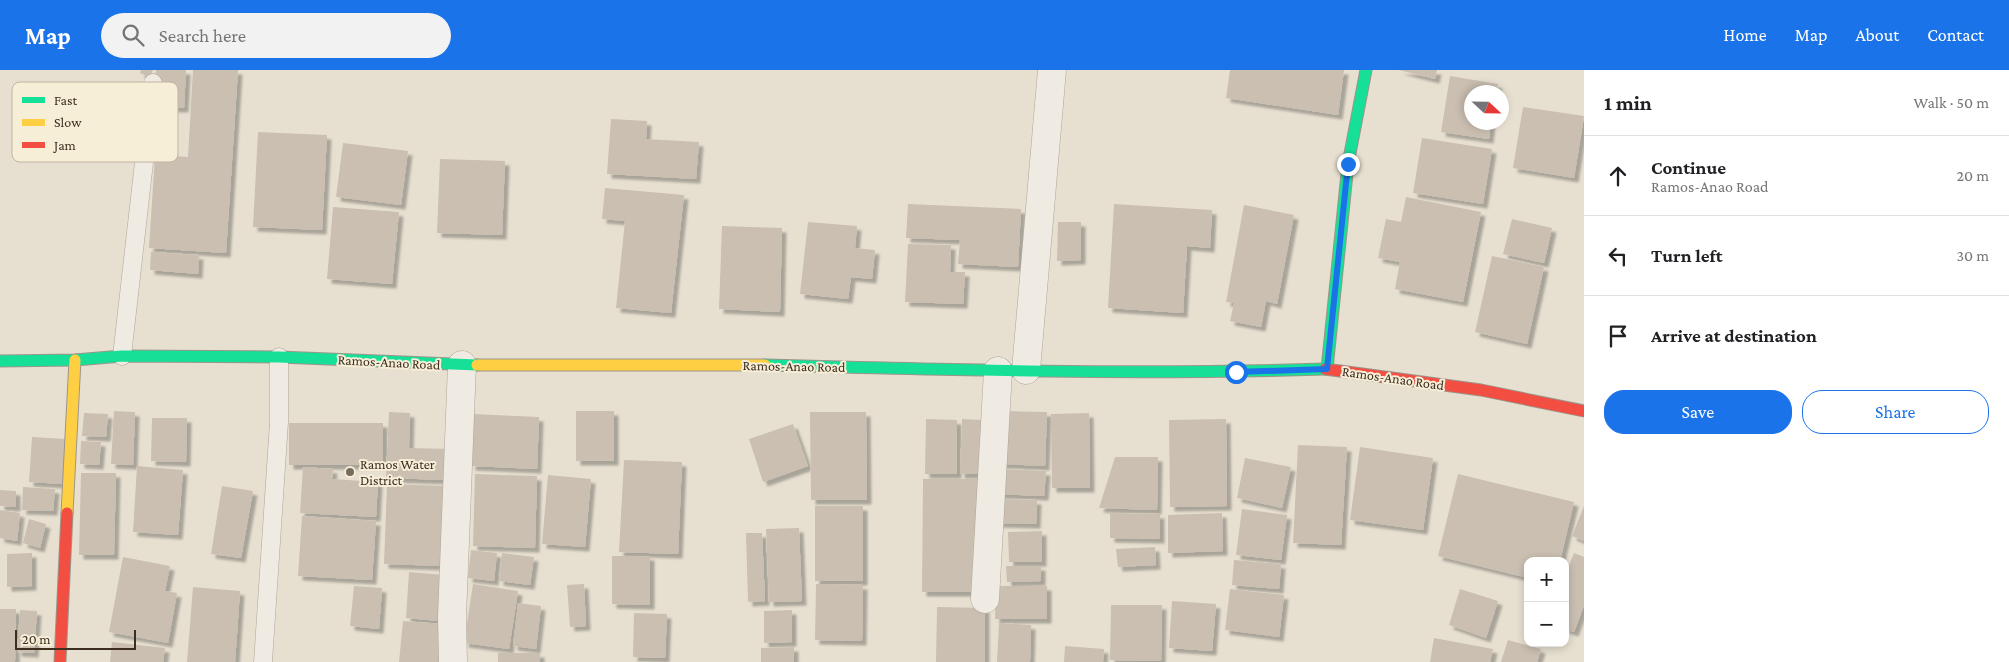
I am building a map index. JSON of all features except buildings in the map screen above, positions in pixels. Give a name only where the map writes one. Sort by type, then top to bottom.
[{"type":"main road","points":[[1327,369],[1348,164],[1366,70]]},
{"type":"main road","name":"Ramos-Anao Road","points":[[0,361],[74,360],[122,356],[280,357],[462,365],[749,365],[998,371],[1236,372],[1327,369],[1481,390],[1584,411]]},
{"type":"main road","points":[[60,662],[74,360]]},
{"type":"street","points":[[1026,370],[1052,70]]},
{"type":"street","points":[[452,662],[452,617],[462,365]]},
{"type":"street","points":[[985,599],[998,371]]},
{"type":"lane","points":[[122,356],[144,162]]},
{"type":"lane","points":[[262,662],[279,422],[280,357]]},
{"type":"traffic: fast","points":[[1327,369],[1348,164],[1366,70]]},
{"type":"traffic: fast","points":[[0,361],[75,360],[122,356],[279,357],[477,365]]},
{"type":"traffic: fast","points":[[765,365],[1115,372],[1325,369]]},
{"type":"traffic: slow","points":[[67,513],[75,360]]},
{"type":"traffic: slow","points":[[477,365],[765,365]]},
{"type":"traffic: jam","points":[[1325,369],[1481,390],[1584,411]]},
{"type":"traffic: jam","points":[[60,662],[67,513]]},
{"type":"place","name":"Ramos Water District","points":[[350,472]]},
{"type":"route","points":[[1236,372],[1327,369],[1348,164]]}]
